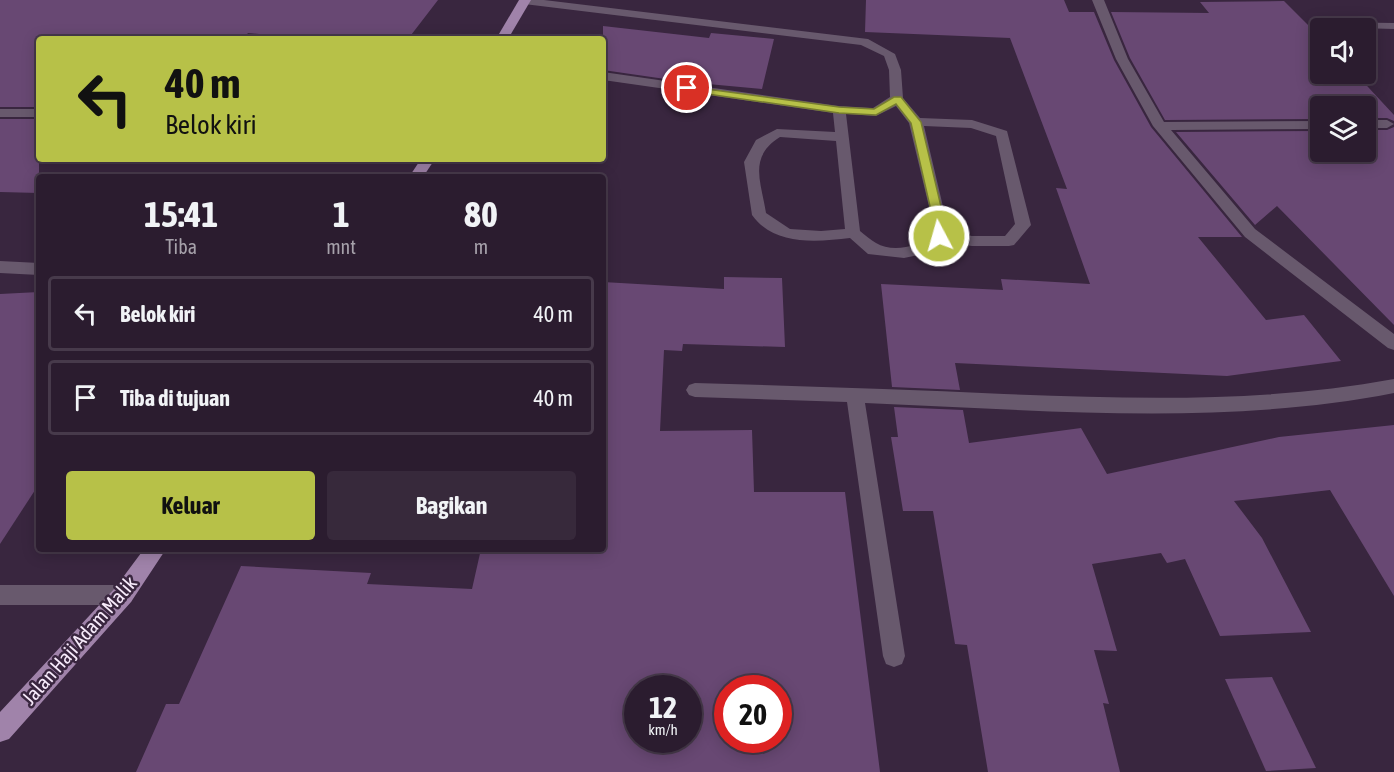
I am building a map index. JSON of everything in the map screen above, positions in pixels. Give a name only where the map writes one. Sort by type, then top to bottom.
[{"type":"main road","points":[[504,36],[524,1]]},
{"type":"main road","name":"Jalan Haji Adam Malik","points":[[0,730],[123,595],[154,552]]},
{"type":"street","points":[[1098,0],[1122,59],[1160,126],[1250,233],[1394,343]]},
{"type":"street","points":[[524,1],[864,42],[889,54],[895,70],[897,99],[916,122],[938,215],[939,236],[928,248],[904,253],[874,250],[853,233],[820,236],[787,234],[759,215],[751,162],[761,143],[777,134],[843,137]]},
{"type":"street","points":[[1376,26],[1394,26]]},
{"type":"street","points":[[606,76],[839,110],[876,112],[897,99]]},
{"type":"street","points":[[839,110],[853,233]]},
{"type":"street","points":[[0,113],[36,113]]},
{"type":"street","points":[[916,122],[972,124],[1002,134],[1023,225],[1009,241],[972,241],[939,236]]},
{"type":"street","points":[[1376,124],[1387,124]]},
{"type":"street","points":[[1160,126],[1310,125]]},
{"type":"street","points":[[0,267],[36,269]]},
{"type":"street","points":[[695,390],[1095,405],[1238,404],[1356,395],[1394,386]]},
{"type":"street","points":[[855,395],[894,656]]},
{"type":"street","points":[[0,595],[123,595]]},
{"type":"building","points":[[0,0],[438,0],[410,36],[279,36],[248,33],[246,36],[36,36],[36,107],[0,107]]},
{"type":"building","points":[[866,0],[1064,0],[1069,12],[1094,12],[1114,60],[1151,127],[1242,237],[1198,237],[1266,320],[1304,315],[1341,361],[1227,376],[955,363],[960,390],[892,387],[881,284],[1003,290],[1001,279],[1090,284],[1056,188],[1067,189],[1010,38],[865,32]]},
{"type":"building","points":[[1284,1],[1310,27],[1310,84],[1365,84],[1394,115],[1394,121],[1387,118],[1376,118],[1376,96],[1310,96],[1310,119],[1165,120],[1130,58],[1111,12],[1209,13],[1200,2]]},
{"type":"building","points":[[603,26],[709,38],[711,33],[774,39],[762,89],[686,82],[606,70],[606,36],[603,36]]},
{"type":"building","points":[[0,119],[36,119],[36,162],[39,162],[39,174],[36,174],[36,193],[0,192]]},
{"type":"building","points":[[1394,127],[1394,325],[1277,206],[1255,225],[1176,132],[1310,131],[1310,162],[1376,162],[1376,130],[1387,130]]},
{"type":"building","points":[[724,277],[782,278],[785,347],[683,344],[682,351],[664,350],[660,431],[752,430],[754,492],[845,492],[880,772],[136,772],[166,704],[179,704],[241,566],[371,573],[367,584],[472,589],[480,552],[606,552],[606,282],[724,289]]},
{"type":"building","points":[[36,292],[36,489],[0,544],[0,294]]},
{"type":"building","points":[[894,407],[963,410],[969,443],[1081,428],[1107,474],[1279,437],[1394,425],[1394,596],[1330,490],[1234,501],[1262,538],[1311,632],[1220,636],[1185,559],[1167,563],[1161,553],[1092,564],[1117,651],[1094,650],[1109,704],[1103,703],[1120,772],[988,772],[967,645],[955,644],[933,511],[903,511],[891,437],[898,437]]},
{"type":"building","points":[[1272,677],[1316,768],[1266,771],[1225,679]]},
{"type":"route","points":[[687,88],[839,110],[876,112],[897,99],[916,122],[938,215],[939,236]]}]
